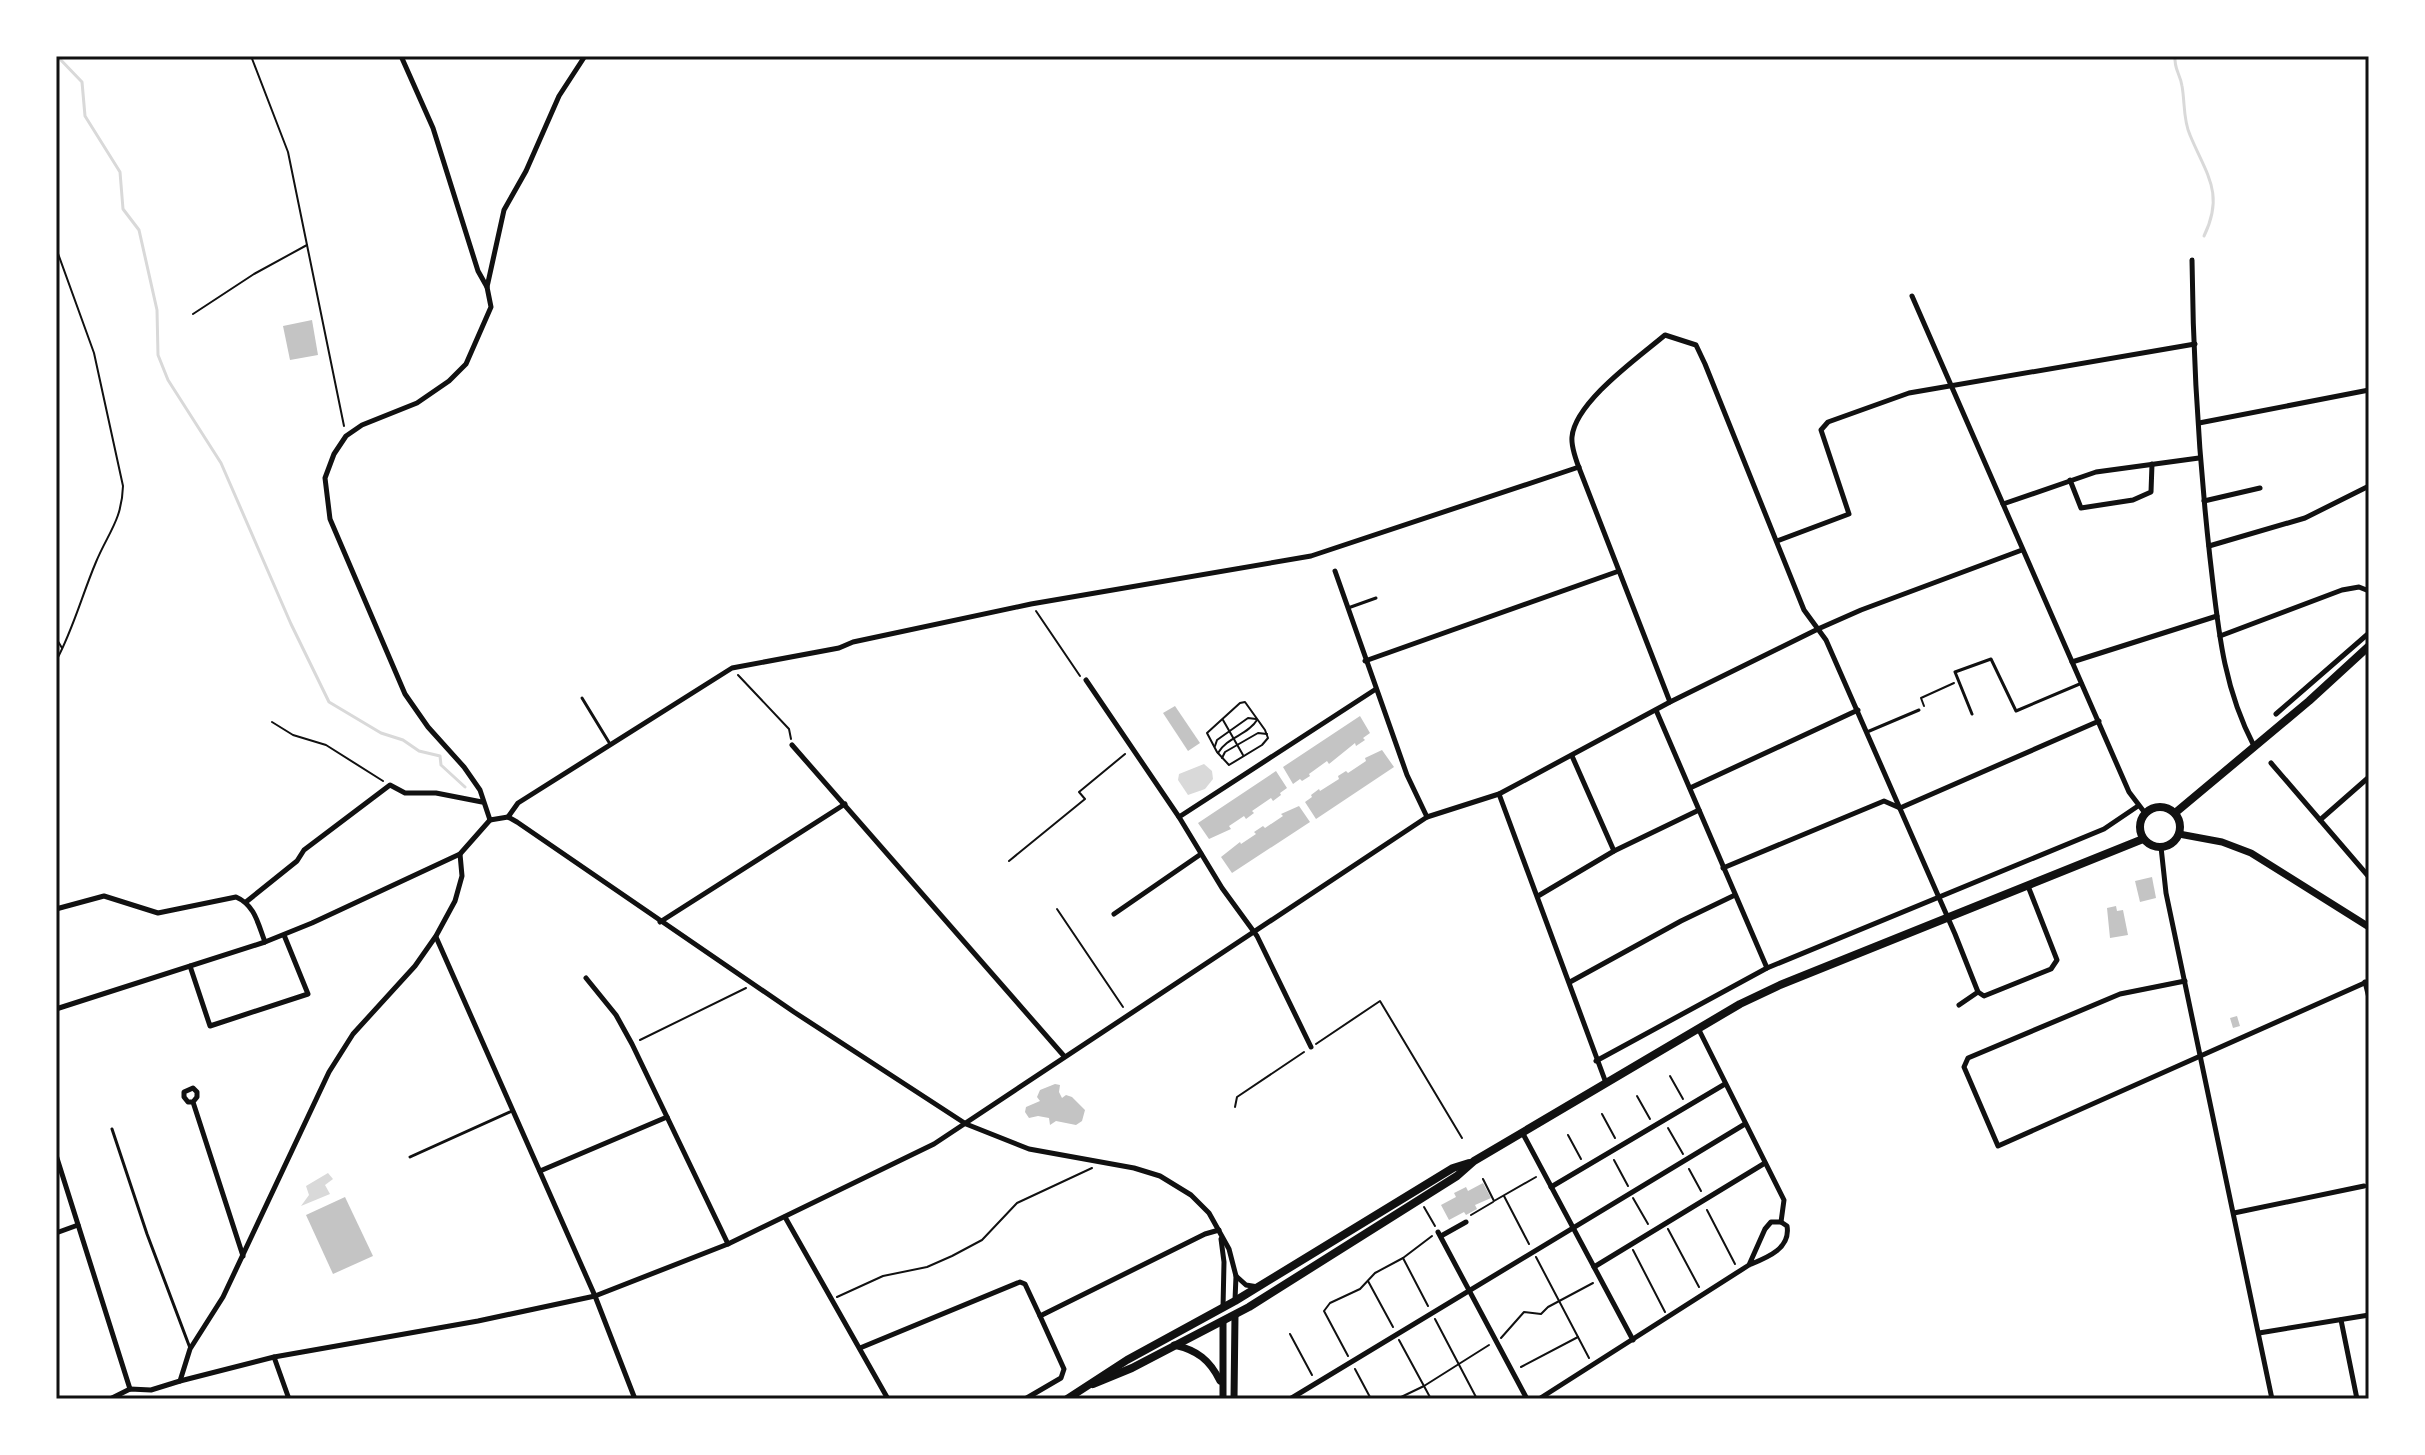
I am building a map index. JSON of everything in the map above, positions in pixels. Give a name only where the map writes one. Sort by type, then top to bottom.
[{"type":"main road","points":[[2175,813],[2369,646]]},
{"type":"main road","points":[[2160,806],[2175,813],[2179,834],[2171,844],[2161,847],[2143,839],[2139,827],[2142,809],[2160,806]]},
{"type":"main road","points":[[2179,834],[2222,842],[2251,853],[2369,927]]},
{"type":"main road","points":[[1093,1384],[1132,1368],[1235,1315],[1457,1176],[1474,1161],[1740,1004],[1780,985],[2143,839]]},
{"type":"main road","points":[[1067,1399],[1127,1360],[1259,1287],[1453,1168],[1474,1161]]},
{"type":"main road","points":[[1234,1399],[1235,1301]]},
{"type":"main road","points":[[1223,1308],[1223,1399]]},
{"type":"main road","points":[[1174,1345],[1206,1359],[1221,1384]]},
{"type":"street","points":[[401,56],[433,128],[491,307],[466,364],[449,381],[417,403],[362,425],[346,436],[334,454],[325,478],[330,519],[405,694],[480,790],[490,820]]},
{"type":"street","points":[[487,287],[504,210],[526,171],[559,96],[585,56]]},
{"type":"street","points":[[2192,260],[2199,458],[2217,616],[2238,715],[2254,746]]},
{"type":"street","points":[[1596,1061],[1767,968],[2104,829],[2142,809],[2129,792],[1912,296]]},
{"type":"street","points":[[1670,702],[1579,467],[1572,438],[1578,417],[1596,397],[1665,335],[1696,345],[1804,610],[1826,640],[1978,992],[1984,996],[2051,969],[2057,960],[2028,886]]},
{"type":"street","points":[[1777,541],[1849,514],[1821,430],[1828,422],[1909,393],[2195,344]]},
{"type":"street","points":[[2199,423],[2369,390]]},
{"type":"street","points":[[2003,504],[2096,472],[2199,458]]},
{"type":"street","points":[[2070,480],[2081,508],[2133,500],[2151,492],[2152,464]]},
{"type":"street","points":[[508,817],[518,803],[732,668],[839,648],[868,638],[1031,604],[1330,551],[1579,467]]},
{"type":"street","points":[[2209,546],[2305,518],[2369,486]]},
{"type":"street","points":[[2204,501],[2260,488]]},
{"type":"street","points":[[110,1399],[130,1389],[151,1390],[274,1357],[478,1321],[595,1296],[728,1244],[934,1144],[1427,817],[1499,794],[1670,702],[1818,629],[2022,550]]},
{"type":"street","points":[[1335,571],[1407,775],[1427,817]]},
{"type":"street","points":[[1365,661],[1619,571]]},
{"type":"street","points":[[2220,636],[2342,590],[2359,587],[2369,591]]},
{"type":"street","points":[[2072,662],[2217,616]]},
{"type":"street","points":[[2276,714],[2369,633]]},
{"type":"street","points":[[1086,680],[1253,932],[1311,1047]]},
{"type":"street","points":[[1179,817],[1376,689]]},
{"type":"street","points":[[1656,710],[1767,968]]},
{"type":"street","points":[[1690,788],[1858,710]]},
{"type":"street","points":[[1723,868],[1884,801],[1900,808],[2099,721]]},
{"type":"street","points":[[792,745],[1064,1056]]},
{"type":"street","points":[[1572,756],[1614,851]]},
{"type":"street","points":[[2271,763],[2369,877]]},
{"type":"street","points":[[2320,820],[2369,777]]},
{"type":"street","points":[[246,902],[297,861],[304,850],[390,785],[405,793],[436,793],[483,802]]},
{"type":"street","points":[[1499,794],[1606,1083]]},
{"type":"street","points":[[660,922],[845,804]]},
{"type":"street","points":[[1537,896],[1614,851],[1699,810]]},
{"type":"street","points":[[56,1009],[284,935],[460,854],[490,820],[508,817],[660,922],[966,1124],[1029,1149],[1149,1173],[1191,1195],[1209,1213],[1229,1249],[1236,1276],[1235,1301]]},
{"type":"street","points":[[2161,847],[2166,893],[2272,1399]]},
{"type":"street","points":[[180,1381],[190,1349],[223,1297],[329,1072],[353,1034],[415,966],[455,901],[462,876],[460,854]]},
{"type":"street","points":[[1114,914],[1201,854]]},
{"type":"street","points":[[1570,982],[1735,895]]},
{"type":"street","points":[[56,909],[104,896],[158,913],[236,897],[246,902],[253,911],[265,942]]},
{"type":"street","points":[[190,966],[210,1026],[308,994],[284,935]]},
{"type":"street","points":[[436,936],[595,1296],[635,1399]]},
{"type":"street","points":[[586,978],[616,1015],[632,1044],[728,1244]]},
{"type":"street","points":[[2185,981],[2120,994],[1968,1058],[1964,1067],[1998,1146],[2367,981],[2369,998]]},
{"type":"street","points":[[1959,1005],[1978,992]]},
{"type":"street","points":[[1698,1028],[1784,1200],[1781,1222]]},
{"type":"street","points":[[1551,1187],[1725,1084]]},
{"type":"street","points":[[193,1102],[243,1256]]},
{"type":"street","points":[[540,1171],[667,1117]]},
{"type":"street","points":[[1290,1399],[1745,1124]]},
{"type":"street","points":[[1522,1132],[1633,1340]]},
{"type":"street","points":[[56,1155],[130,1389]]},
{"type":"street","points":[[1594,1267],[1765,1163]]},
{"type":"street","points":[[2234,1213],[2364,1186]]},
{"type":"street","points":[[785,1217],[888,1399]]},
{"type":"street","points":[[1466,1222],[1440,1234],[1527,1399]]},
{"type":"street","points":[[1539,1399],[1749,1265],[1766,1258],[1784,1244],[1789,1234],[1787,1226],[1781,1222],[1771,1222],[1749,1265]]},
{"type":"street","points":[[56,1233],[78,1225]]},
{"type":"street","points":[[1219,1230],[1224,1262],[1223,1308]]},
{"type":"street","points":[[1040,1316],[1050,1308],[1219,1230]]},
{"type":"street","points":[[1236,1276],[1246,1285],[1259,1287]]},
{"type":"street","points":[[860,1348],[1020,1282],[1025,1284],[1064,1369],[1061,1378],[1025,1399]]},
{"type":"street","points":[[2259,1333],[2369,1315]]},
{"type":"street","points":[[2341,1320],[2357,1399]]},
{"type":"street","points":[[274,1357],[289,1399]]},
{"type":"lane","points":[[1348,608],[1376,598]]},
{"type":"lane","points":[[1972,714],[1955,672],[1991,659],[2016,711],[2082,683]]},
{"type":"lane","points":[[582,698],[610,744]]},
{"type":"lane","points":[[1867,732],[1919,710]]},
{"type":"lane","points":[[410,1157],[513,1111]]},
{"type":"lane","points":[[112,1129],[190,1349]]},
{"type":"path","points":[[251,56],[288,152],[346,436]]},
{"type":"path","points":[[193,314],[254,274],[307,245]]},
{"type":"path","points":[[56,248],[94,353],[123,486],[122,508],[116,525],[97,559],[56,661]]},
{"type":"path","points":[[1031,604],[1082,679],[1086,680]]},
{"type":"path","points":[[56,638],[63,649]]},
{"type":"path","points":[[732,668],[789,729],[792,745]]},
{"type":"path","points":[[1919,710],[1925,708],[1921,698],[1958,681]]},
{"type":"path","points":[[1245,702],[1268,735],[1262,745],[1229,765],[1207,733],[1245,702]]},
{"type":"path","points":[[1215,746],[1217,740],[1248,718],[1257,718]]},
{"type":"path","points":[[1218,753],[1223,745],[1253,727],[1257,718]]},
{"type":"path","points":[[1222,719],[1243,755]]},
{"type":"path","points":[[272,722],[293,735],[326,745],[390,785]]},
{"type":"path","points":[[1223,760],[1225,752],[1258,733],[1268,735]]},
{"type":"path","points":[[1009,861],[1085,799],[1079,792],[1132,748]]},
{"type":"path","points":[[1057,909],[1128,1015]]},
{"type":"path","points":[[632,1044],[754,984]]},
{"type":"path","points":[[1235,1107],[1237,1097],[1380,1001],[1462,1138]]},
{"type":"path","points":[[1670,1076],[1687,1106]]},
{"type":"path","points":[[1637,1096],[1653,1126]]},
{"type":"path","points":[[1602,1114],[1619,1147]]},
{"type":"path","points":[[1663,1120],[1739,1272]]},
{"type":"path","points":[[1568,1135],[1585,1167]]},
{"type":"path","points":[[1609,1152],[1652,1232]]},
{"type":"path","points":[[832,1299],[883,1276],[927,1267],[952,1256],[982,1240],[1017,1203],[1104,1162]]},
{"type":"path","points":[[1466,1222],[1472,1214],[1544,1173]]},
{"type":"path","points":[[1483,1179],[1494,1201]]},
{"type":"path","points":[[1504,1196],[1593,1365]]},
{"type":"path","points":[[1371,1399],[1324,1311],[1330,1303],[1360,1289],[1383,1267],[1440,1234],[1422,1203]]},
{"type":"path","points":[[1666,1224],[1703,1295]]},
{"type":"path","points":[[1631,1245],[1668,1317]]},
{"type":"path","points":[[1403,1258],[1477,1399]]},
{"type":"path","points":[[1290,1334],[1316,1383]]},
{"type":"path","points":[[1513,1372],[1578,1337]]},
{"type":"shaded area","points":[[1204,764],[1212,771],[1213,779],[1205,789],[1188,795],[1178,780],[1179,774]]},
{"type":"shaded area","points":[[328,1173],[333,1179],[325,1185],[330,1194],[301,1206],[309,1195],[306,1186]]},
{"type":"building","points":[[312,320],[318,355],[290,360],[283,326]]},
{"type":"building","points":[[1175,706],[1200,743],[1188,751],[1163,713]]},
{"type":"building","points":[[1360,716],[1370,733],[1363,738],[1365,740],[1356,746],[1355,743],[1329,764],[1327,761],[1310,776],[1293,784],[1283,767]]},
{"type":"building","points":[[1382,750],[1394,767],[1316,819],[1305,802],[1311,795]]},
{"type":"building","points":[[1276,771],[1287,788],[1281,795],[1252,811],[1254,813],[1246,819],[1244,816],[1229,826],[1231,829],[1209,839],[1198,823]]},
{"type":"building","points":[[1299,806],[1310,822],[1232,873],[1221,857],[1263,826],[1265,828],[1283,816],[1281,814]]},
{"type":"building","points":[[2152,877],[2156,898],[2140,902],[2135,881]]},
{"type":"building","points":[[2116,906],[2117,911],[2123,910],[2128,935],[2110,938],[2107,908]]},
{"type":"building","points":[[2237,1016],[2240,1026],[2233,1028],[2230,1018]]},
{"type":"building","points":[[1060,1085],[1062,1098],[1066,1095],[1072,1097],[1085,1110],[1082,1121],[1076,1125],[1056,1121],[1050,1125],[1049,1118],[1029,1118],[1025,1112],[1026,1107],[1040,1101],[1037,1097],[1040,1090]]},
{"type":"building","points":[[1483,1183],[1491,1198],[1475,1205],[1477,1209],[1466,1215],[1464,1212],[1449,1220],[1441,1205],[1456,1197],[1454,1193],[1466,1187],[1468,1191]]},
{"type":"building","points":[[345,1197],[373,1256],[333,1274],[306,1215]]},
{"type":"waterway","points":[[57,56],[82,82],[85,116],[120,172],[123,209],[139,230],[157,310],[158,355],[168,380],[221,463],[291,624],[329,702],[381,733],[403,740],[419,751],[440,756],[441,765],[465,787]]},
{"type":"waterway","points":[[2175,56],[2188,129],[2213,195],[2213,208],[2204,236]]}]
